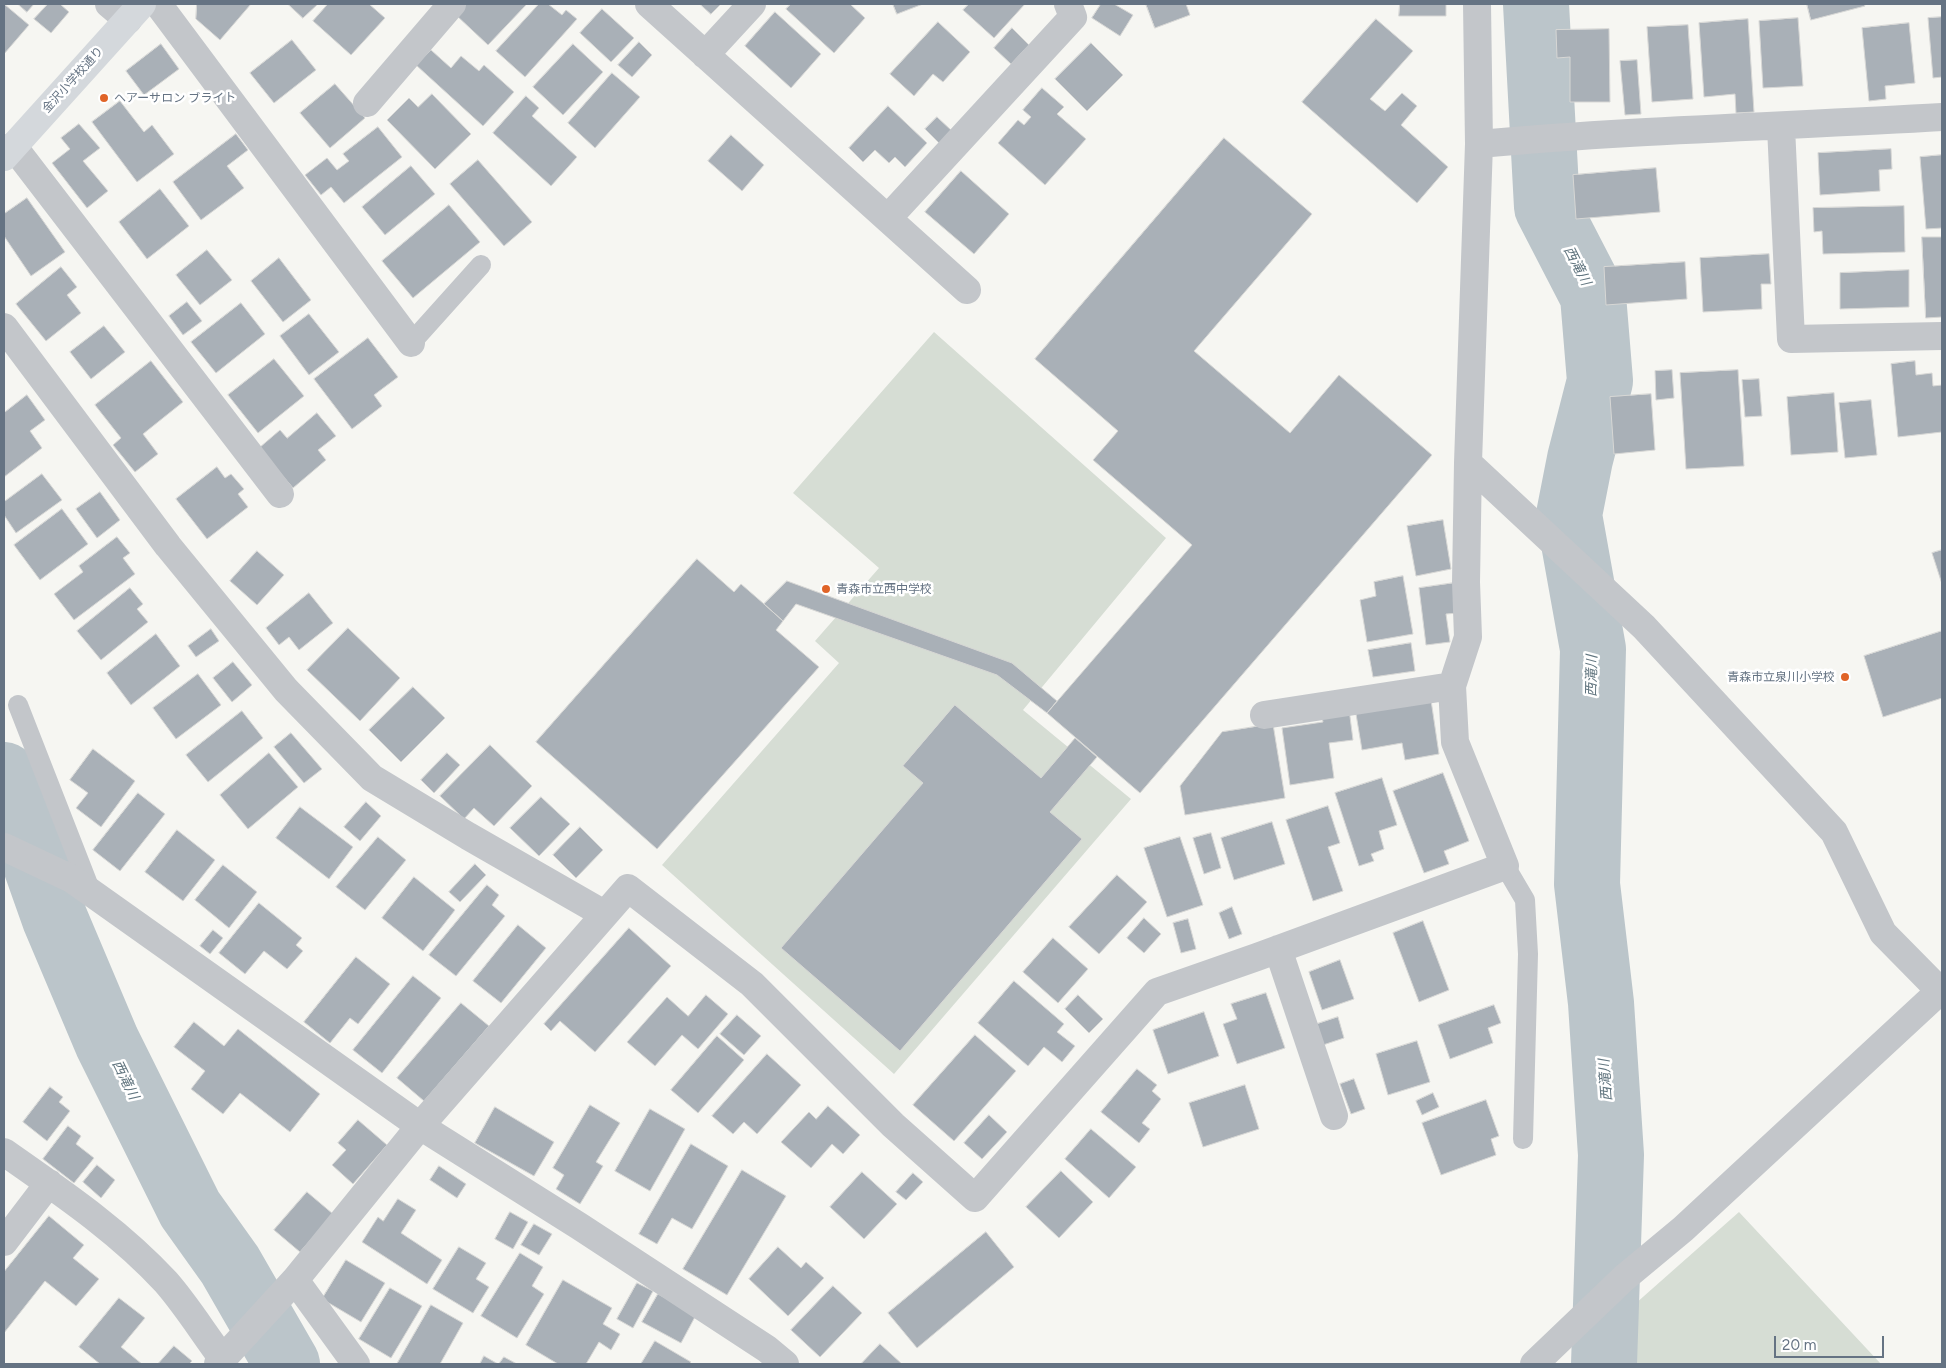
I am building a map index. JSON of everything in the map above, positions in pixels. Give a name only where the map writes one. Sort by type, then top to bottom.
[{"type":"street","points":[[158,4],[411,343]]},
{"type":"street","points":[[367,103],[452,4]]},
{"type":"street","points":[[648,4],[967,290]]},
{"type":"street","points":[[705,55],[752,4]]},
{"type":"street","points":[[888,218],[1073,17],[1068,4]]},
{"type":"street","points":[[4,1152],[90,1212],[167,1283],[225,1356],[289,1287],[420,1126],[628,888],[752,984],[893,1125],[975,1198],[1157,992],[1278,950],[1505,866],[1455,742],[1452,686],[1468,637],[1466,582],[1468,463],[1479,144],[1477,4]]},
{"type":"street","name":"金沢小学校通り","points":[[8,151],[126,9]]},
{"type":"street","points":[[1479,144],[1564,136],[1781,127],[1942,117]]},
{"type":"street","points":[[1781,127],[1791,339],[1942,336]]},
{"type":"street","points":[[8,151],[280,494]]},
{"type":"street","points":[[4,327],[181,562],[286,690],[372,778],[604,914]]},
{"type":"street","points":[[1468,463],[1644,628],[1834,832],[1883,932],[1941,992],[1683,1229],[1624,1278],[1534,1364]]},
{"type":"street","points":[[1264,715],[1452,686]]},
{"type":"street","points":[[4,847],[82,885],[420,1126],[580,1226],[767,1349],[785,1364]]},
{"type":"street","points":[[1278,950],[1334,1116]]},
{"type":"street","points":[[4,1242],[49,1183]]},
{"type":"street","points":[[289,1287],[356,1364]]},
{"type":"lane","points":[[411,343],[481,265]]},
{"type":"lane","points":[[18,705],[82,885]]},
{"type":"lane","points":[[1505,866],[1525,900],[1528,954],[1523,1139]]},
{"type":"shaded area","points":[[934,332],[1166,538],[1023,710],[1131,799],[894,1074],[662,865],[839,663],[815,641],[879,568],[793,493]]},
{"type":"shaded area","points":[[1739,1212],[1881,1364],[1631,1364],[1635,1304]]},
{"type":"building","points":[[4,4],[29,25],[4,54]]},
{"type":"building","points":[[18,4],[34,4],[27,12]]},
{"type":"building","points":[[48,4],[60,4],[69,12],[51,33],[34,19]]},
{"type":"building","points":[[197,4],[251,4],[220,40],[196,19]]},
{"type":"building","points":[[288,4],[318,4],[303,18]]},
{"type":"building","points":[[328,4],[369,4],[385,18],[351,55],[313,21]]},
{"type":"building","points":[[467,4],[526,5],[488,45],[456,15]]},
{"type":"building","points":[[539,4],[548,4],[562,15],[566,10],[577,19],[525,77],[496,51]]},
{"type":"building","points":[[700,4],[721,4],[711,14]]},
{"type":"building","points":[[791,4],[850,4],[865,18],[834,53],[786,9]]},
{"type":"building","points":[[893,4],[923,4],[897,14]]},
{"type":"building","points":[[969,4],[1025,4],[994,38],[963,10]]},
{"type":"building","points":[[1101,4],[1114,4],[1133,15],[1120,36],[1092,18]]},
{"type":"building","points":[[1146,4],[1186,4],[1190,15],[1155,28]]},
{"type":"building","points":[[1400,4],[1446,4],[1446,16],[1399,16]]},
{"type":"building","points":[[1807,4],[1864,4],[1865,6],[1811,20]]},
{"type":"building","points":[[602,9],[634,38],[611,62],[580,33]]},
{"type":"building","points":[[775,12],[821,54],[791,88],[745,46]]},
{"type":"building","points":[[1942,17],[1942,77],[1933,78],[1928,18]]},
{"type":"building","points":[[1798,18],[1803,86],[1763,88],[1759,21]]},
{"type":"building","points":[[1376,19],[1413,51],[1370,99],[1385,111],[1402,93],[1417,106],[1401,125],[1448,167],[1417,203],[1302,102]]},
{"type":"building","points":[[1748,19],[1754,112],[1736,113],[1735,94],[1704,97],[1699,23]]},
{"type":"building","points":[[938,22],[970,52],[943,82],[933,74],[914,96],[890,74]]},
{"type":"building","points":[[1909,23],[1915,83],[1885,86],[1886,99],[1869,101],[1862,28]]},
{"type":"building","points":[[1688,25],[1693,99],[1652,102],[1647,27]]},
{"type":"building","points":[[1012,28],[1029,45],[1011,64],[994,48]]},
{"type":"building","points":[[1609,29],[1610,102],[1570,102],[1570,57],[1557,58],[1556,30]]},
{"type":"building","points":[[292,40],[316,70],[274,103],[250,73]]},
{"type":"building","points":[[639,42],[652,55],[632,77],[618,65]]},
{"type":"building","points":[[1091,43],[1123,75],[1087,111],[1055,79]]},
{"type":"building","points":[[161,44],[179,69],[144,95],[126,71]]},
{"type":"building","points":[[573,44],[603,72],[563,115],[533,87]]},
{"type":"building","points":[[431,50],[451,68],[461,56],[479,71],[484,65],[514,92],[483,126],[416,65]]},
{"type":"building","points":[[1637,60],[1641,114],[1625,115],[1620,61]]},
{"type":"building","points":[[612,73],[640,97],[595,148],[568,123]]},
{"type":"building","points":[[335,84],[365,118],[330,148],[300,113]]},
{"type":"building","points":[[1042,88],[1064,107],[1057,114],[1086,139],[1045,185],[998,143],[1018,120],[1024,125],[1031,117],[1023,110]]},
{"type":"building","points":[[432,94],[471,134],[435,169],[387,120],[409,98],[418,107]]},
{"type":"building","points":[[526,96],[539,108],[532,116],[577,157],[551,186],[493,133]]},
{"type":"building","points":[[120,101],[144,132],[152,125],[174,154],[137,182],[92,122]]},
{"type":"building","points":[[888,106],[927,143],[905,167],[895,157],[889,163],[875,150],[863,162],[849,148]]},
{"type":"building","points":[[937,117],[952,131],[940,144],[925,129]]},
{"type":"building","points":[[79,124],[100,148],[83,161],[108,191],[87,208],[52,163],[70,149],[61,138]]},
{"type":"building","points":[[378,127],[402,157],[344,203],[331,187],[321,195],[305,175],[327,158],[337,170],[349,161],[343,154]]},
{"type":"building","points":[[236,134],[248,150],[227,166],[244,188],[201,220],[173,182]]},
{"type":"building","points":[[731,135],[764,165],[742,191],[708,161]]},
{"type":"building","points":[[1224,138],[1312,214],[1194,351],[1290,433],[1339,375],[1432,455],[1140,793],[1047,713],[1192,545],[1093,460],[1118,431],[1035,359]]},
{"type":"building","points":[[1891,149],[1892,169],[1879,170],[1880,191],[1820,195],[1818,153]]},
{"type":"building","points":[[1942,155],[1942,228],[1926,229],[1920,157]]},
{"type":"building","points":[[478,160],[532,222],[504,246],[450,184]]},
{"type":"building","points":[[411,166],[435,194],[385,235],[362,207]]},
{"type":"building","points":[[1656,168],[1660,212],[1576,219],[1573,175]]},
{"type":"building","points":[[961,171],[1009,214],[974,254],[925,212]]},
{"type":"building","points":[[160,189],[189,226],[147,259],[119,222]]},
{"type":"building","points":[[27,198],[65,252],[31,276],[4,236],[4,214]]},
{"type":"building","points":[[449,205],[480,242],[413,298],[382,261]]},
{"type":"building","points":[[1904,206],[1905,252],[1823,254],[1822,231],[1814,232],[1813,208]]},
{"type":"building","points":[[1922,237],[1942,237],[1942,317],[1926,318]]},
{"type":"building","points":[[207,250],[232,280],[200,305],[176,275]]},
{"type":"building","points":[[1769,254],[1771,284],[1761,284],[1762,309],[1703,312],[1700,258]]},
{"type":"building","points":[[279,258],[311,300],[283,322],[251,281]]},
{"type":"building","points":[[1685,262],[1687,299],[1606,305],[1604,267]]},
{"type":"building","points":[[61,267],[77,287],[67,295],[81,313],[46,341],[16,304]]},
{"type":"building","points":[[1909,270],[1909,307],[1840,309],[1840,273]]},
{"type":"building","points":[[187,302],[202,321],[183,335],[169,316]]},
{"type":"building","points":[[241,303],[265,334],[216,373],[191,342]]},
{"type":"building","points":[[309,314],[339,352],[309,375],[280,336]]},
{"type":"building","points":[[104,326],[125,352],[91,379],[70,352]]},
{"type":"building","points":[[368,338],[398,377],[374,395],[382,406],[352,429],[314,379]]},
{"type":"building","points":[[274,359],[304,396],[258,433],[228,395]]},
{"type":"building","points":[[151,361],[183,402],[143,434],[158,454],[135,472],[113,445],[121,438],[95,405]]},
{"type":"building","points":[[1915,361],[1916,375],[1932,373],[1933,386],[1942,385],[1942,432],[1898,437],[1891,364]]},
{"type":"building","points":[[1672,370],[1674,398],[1656,400],[1655,371]]},
{"type":"building","points":[[1738,370],[1744,466],[1686,469],[1680,373]]},
{"type":"building","points":[[1759,379],[1762,416],[1745,417],[1742,380]]},
{"type":"building","points":[[1834,393],[1838,452],[1791,455],[1787,397]]},
{"type":"building","points":[[1651,394],[1655,450],[1614,454],[1610,397]]},
{"type":"building","points":[[27,395],[45,420],[30,431],[42,448],[4,477],[4,413]]},
{"type":"building","points":[[1871,400],[1877,455],[1845,458],[1839,403]]},
{"type":"building","points":[[317,413],[336,436],[318,450],[326,460],[293,488],[259,448],[280,430],[287,438]]},
{"type":"building","points":[[217,467],[225,478],[231,474],[244,489],[238,494],[248,507],[207,539],[176,499]]},
{"type":"building","points":[[42,474],[62,500],[16,533],[4,515],[4,502]]},
{"type":"building","points":[[100,492],[120,520],[97,538],[76,509]]},
{"type":"building","points":[[62,509],[88,544],[40,580],[14,545]]},
{"type":"building","points":[[1443,520],[1451,569],[1416,576],[1407,526]]},
{"type":"building","points":[[117,537],[130,553],[123,558],[135,574],[74,620],[54,594],[83,572],[79,566]]},
{"type":"building","points":[[1942,550],[1942,584],[1932,553]]},
{"type":"building","points":[[257,551],[284,575],[257,605],[230,581]]},
{"type":"building","points":[[697,559],[734,592],[741,584],[764,604],[783,621],[776,630],[819,667],[657,849],[536,742]]},
{"type":"building","points":[[1403,576],[1413,634],[1367,642],[1360,600],[1376,596],[1374,582]]},
{"type":"building","points":[[787,581],[1012,663],[1057,701],[1047,713],[997,675],[796,604],[783,621],[764,604]]},
{"type":"building","points":[[1454,583],[1458,613],[1446,614],[1450,642],[1426,645],[1419,588]]},
{"type":"building","points":[[130,588],[143,604],[137,609],[148,622],[101,660],[77,631]]},
{"type":"building","points":[[309,593],[333,623],[299,650],[289,637],[279,645],[266,628]]},
{"type":"building","points":[[348,628],[400,678],[360,721],[307,670]]},
{"type":"building","points":[[211,629],[219,641],[196,657],[188,646]]},
{"type":"building","points":[[1942,631],[1942,698],[1883,717],[1864,656]]},
{"type":"building","points":[[156,634],[180,666],[131,705],[107,673]]},
{"type":"building","points":[[1411,643],[1415,671],[1373,677],[1368,650]]},
{"type":"building","points":[[233,662],[252,685],[232,702],[213,678]]},
{"type":"building","points":[[198,674],[221,705],[176,739],[153,708]]},
{"type":"building","points":[[413,687],[445,718],[401,762],[369,730]]},
{"type":"building","points":[[1431,700],[1439,754],[1405,760],[1402,743],[1362,750],[1356,714]]},
{"type":"building","points":[[955,705],[1041,778],[1075,738],[1097,757],[1050,812],[1082,839],[900,1051],[781,948],[923,783],[903,766]]},
{"type":"building","points":[[1349,709],[1353,740],[1329,743],[1334,778],[1290,785],[1282,728],[1323,722],[1321,713]]},
{"type":"building","points":[[242,711],[263,738],[208,782],[186,755]]},
{"type":"building","points":[[1273,724],[1285,798],[1185,815],[1180,786],[1222,732]]},
{"type":"building","points":[[291,733],[322,769],[304,783],[274,747]]},
{"type":"building","points":[[490,745],[532,786],[494,826],[474,808],[464,819],[440,796]]},
{"type":"building","points":[[93,749],[135,781],[101,827],[76,808],[88,793],[70,780]]},
{"type":"building","points":[[269,753],[298,787],[248,829],[220,795]]},
{"type":"building","points":[[447,753],[460,765],[434,793],[421,780]]},
{"type":"building","points":[[1443,773],[1469,841],[1444,851],[1449,864],[1424,873],[1393,791]]},
{"type":"building","points":[[1382,778],[1397,825],[1379,831],[1384,849],[1371,854],[1374,861],[1359,866],[1335,793]]},
{"type":"building","points":[[138,793],[165,814],[120,871],[93,850]]},
{"type":"building","points":[[541,797],[570,824],[539,856],[510,828]]},
{"type":"building","points":[[366,802],[381,816],[360,841],[344,827]]},
{"type":"building","points":[[1328,806],[1340,843],[1328,847],[1343,891],[1313,901],[1286,820]]},
{"type":"building","points":[[300,807],[353,847],[329,879],[276,838]]},
{"type":"building","points":[[1272,822],[1285,864],[1234,880],[1221,838]]},
{"type":"building","points":[[580,827],[603,850],[576,878],[553,855]]},
{"type":"building","points":[[177,830],[215,860],[183,901],[145,872]]},
{"type":"building","points":[[1211,833],[1221,868],[1204,874],[1193,838]]},
{"type":"building","points":[[378,837],[406,860],[365,910],[336,887]]},
{"type":"building","points":[[1180,837],[1203,905],[1167,917],[1144,848]]},
{"type":"building","points":[[475,864],[486,875],[460,902],[449,892]]},
{"type":"building","points":[[223,865],[257,892],[229,928],[195,900]]},
{"type":"building","points":[[1117,875],[1147,902],[1099,954],[1069,927]]},
{"type":"building","points":[[414,877],[455,910],[423,951],[382,918]]},
{"type":"building","points":[[487,885],[499,895],[492,905],[505,916],[456,976],[429,955]]},
{"type":"building","points":[[259,903],[302,938],[296,945],[303,951],[287,969],[264,951],[245,974],[219,953]]},
{"type":"building","points":[[1232,907],[1242,934],[1229,939],[1219,913]]},
{"type":"building","points":[[1144,918],[1161,934],[1144,953],[1127,938]]},
{"type":"building","points":[[1188,919],[1196,949],[1181,953],[1173,923]]},
{"type":"building","points":[[1423,921],[1449,990],[1419,1002],[1393,933]]},
{"type":"building","points":[[518,925],[546,948],[501,1003],[473,981]]},
{"type":"building","points":[[629,928],[671,966],[595,1052],[560,1021],[551,1031],[544,1024]]},
{"type":"building","points":[[213,930],[223,938],[210,954],[200,946]]},
{"type":"building","points":[[1053,938],[1088,969],[1058,1003],[1023,972]]},
{"type":"building","points":[[356,957],[390,984],[358,1024],[350,1018],[330,1043],[304,1022]]},
{"type":"building","points":[[1340,960],[1354,999],[1322,1010],[1309,972]]},
{"type":"building","points":[[413,976],[441,998],[382,1073],[353,1050]]},
{"type":"building","points":[[1014,981],[1064,1024],[1057,1032],[1075,1046],[1062,1062],[1044,1047],[1028,1066],[978,1023]]},
{"type":"building","points":[[1266,993],[1285,1048],[1237,1064],[1223,1024],[1237,1019],[1231,1004]]},
{"type":"building","points":[[706,995],[728,1014],[698,1049],[682,1035],[655,1066],[627,1042],[667,997],[688,1016]]},
{"type":"building","points":[[1078,995],[1103,1019],[1089,1033],[1065,1009]]},
{"type":"building","points":[[461,1003],[489,1026],[424,1101],[397,1078]]},
{"type":"building","points":[[1494,1005],[1501,1023],[1488,1028],[1493,1043],[1450,1059],[1438,1025]]},
{"type":"building","points":[[1204,1012],[1219,1056],[1168,1074],[1153,1030]]},
{"type":"building","points":[[737,1015],[761,1036],[744,1055],[720,1034]]},
{"type":"building","points":[[1338,1017],[1344,1038],[1323,1045],[1317,1024]]},
{"type":"building","points":[[194,1022],[224,1046],[238,1029],[320,1094],[290,1132],[240,1093],[223,1114],[191,1089],[205,1071],[174,1047]]},
{"type":"building","points":[[975,1035],[1016,1071],[954,1141],[913,1105]]},
{"type":"building","points":[[717,1036],[744,1060],[698,1113],[671,1090]]},
{"type":"building","points":[[1417,1041],[1430,1082],[1388,1095],[1376,1054]]},
{"type":"building","points":[[767,1054],[801,1085],[757,1134],[744,1122],[733,1134],[712,1116]]},
{"type":"building","points":[[1137,1069],[1157,1085],[1152,1091],[1161,1099],[1142,1123],[1150,1129],[1139,1143],[1101,1112]]},
{"type":"building","points":[[1354,1079],[1365,1109],[1351,1114],[1340,1084]]},
{"type":"building","points":[[1245,1085],[1259,1129],[1203,1147],[1189,1103]]},
{"type":"building","points":[[50,1087],[63,1097],[59,1102],[70,1111],[47,1141],[23,1122]]},
{"type":"building","points":[[1433,1093],[1439,1107],[1422,1115],[1416,1101]]},
{"type":"building","points":[[1486,1100],[1499,1136],[1491,1139],[1496,1155],[1441,1175],[1422,1123]]},
{"type":"building","points":[[590,1105],[620,1123],[596,1162],[603,1166],[580,1204],[556,1189],[564,1175],[553,1168]]},
{"type":"building","points":[[828,1106],[860,1135],[843,1154],[832,1144],[811,1168],[781,1142],[809,1112],[816,1119]]},
{"type":"building","points":[[495,1107],[554,1142],[534,1176],[475,1143]]},
{"type":"building","points":[[650,1109],[685,1129],[650,1191],[615,1171]]},
{"type":"building","points":[[989,1115],[1007,1132],[982,1159],[964,1143]]},
{"type":"building","points":[[358,1120],[387,1145],[353,1184],[332,1165],[346,1150],[338,1143]]},
{"type":"building","points":[[68,1126],[81,1136],[76,1144],[94,1158],[74,1183],[43,1159]]},
{"type":"building","points":[[1091,1129],[1136,1167],[1109,1198],[1065,1159]]},
{"type":"building","points":[[691,1144],[728,1166],[692,1229],[672,1218],[657,1244],[639,1234]]},
{"type":"building","points":[[97,1165],[115,1180],[101,1198],[83,1182]]},
{"type":"building","points":[[439,1166],[466,1184],[457,1198],[430,1180]]},
{"type":"building","points":[[742,1170],[786,1196],[727,1295],[683,1269]]},
{"type":"building","points":[[1061,1171],[1093,1202],[1059,1238],[1026,1207]]},
{"type":"building","points":[[862,1172],[897,1204],[864,1239],[830,1207]]},
{"type":"building","points":[[913,1173],[923,1182],[906,1200],[896,1192]]},
{"type":"building","points":[[307,1192],[333,1214],[300,1252],[274,1230]]},
{"type":"building","points":[[398,1199],[416,1210],[401,1233],[442,1260],[427,1284],[362,1242],[378,1217],[383,1221]]},
{"type":"building","points":[[510,1212],[528,1222],[513,1249],[495,1239]]},
{"type":"building","points":[[49,1216],[84,1245],[73,1258],[99,1279],[76,1306],[45,1281],[4,1333],[4,1272]]},
{"type":"building","points":[[534,1224],[552,1234],[539,1255],[521,1245]]},
{"type":"building","points":[[986,1232],[1014,1267],[917,1348],[888,1313]]},
{"type":"building","points":[[459,1247],[486,1263],[476,1279],[489,1287],[473,1313],[433,1289]]},
{"type":"building","points":[[778,1247],[801,1268],[806,1262],[824,1278],[788,1316],[749,1279]]},
{"type":"building","points":[[520,1253],[543,1267],[532,1286],[544,1294],[517,1338],[481,1316]]},
{"type":"building","points":[[346,1260],[385,1283],[361,1322],[322,1299]]},
{"type":"building","points":[[563,1280],[612,1308],[603,1324],[620,1334],[611,1350],[599,1342],[586,1364],[558,1364],[526,1345]]},
{"type":"building","points":[[637,1283],[653,1291],[633,1328],[617,1319]]},
{"type":"building","points":[[833,1286],[862,1313],[820,1357],[791,1330]]},
{"type":"building","points":[[390,1288],[422,1306],[391,1358],[359,1339]]},
{"type":"building","points":[[658,1294],[696,1315],[681,1343],[642,1322]]},
{"type":"building","points":[[119,1298],[145,1318],[121,1347],[142,1364],[100,1364],[79,1347]]},
{"type":"building","points":[[431,1305],[463,1323],[440,1364],[397,1364]]},
{"type":"building","points":[[655,1341],[691,1362],[689,1364],[641,1364]]},
{"type":"building","points":[[880,1344],[902,1364],[861,1364]]},
{"type":"building","points":[[174,1346],[192,1361],[189,1364],[158,1364]]},
{"type":"building","points":[[484,1356],[498,1364],[480,1364]]},
{"type":"building","points":[[504,1357],[517,1364],[499,1364]]},
{"type":"waterway","name":"西滝川","points":[[1536,4],[1547,207],[1593,296],[1600,381],[1580,459],[1569,515],[1593,649],[1587,884],[1601,1003],[1611,1155],[1604,1364]]},
{"type":"waterway","name":"西滝川","points":[[4,775],[55,919],[107,1042],[190,1209],[230,1265],[287,1364]]},
{"type":"place","name":"ヘアーサロン ブライト","points":[[104,98]]},
{"type":"place","name":"青森市立西中学校","points":[[826,589]]},
{"type":"place","name":"青森市立泉川小学校","points":[[1845,677]]}]
